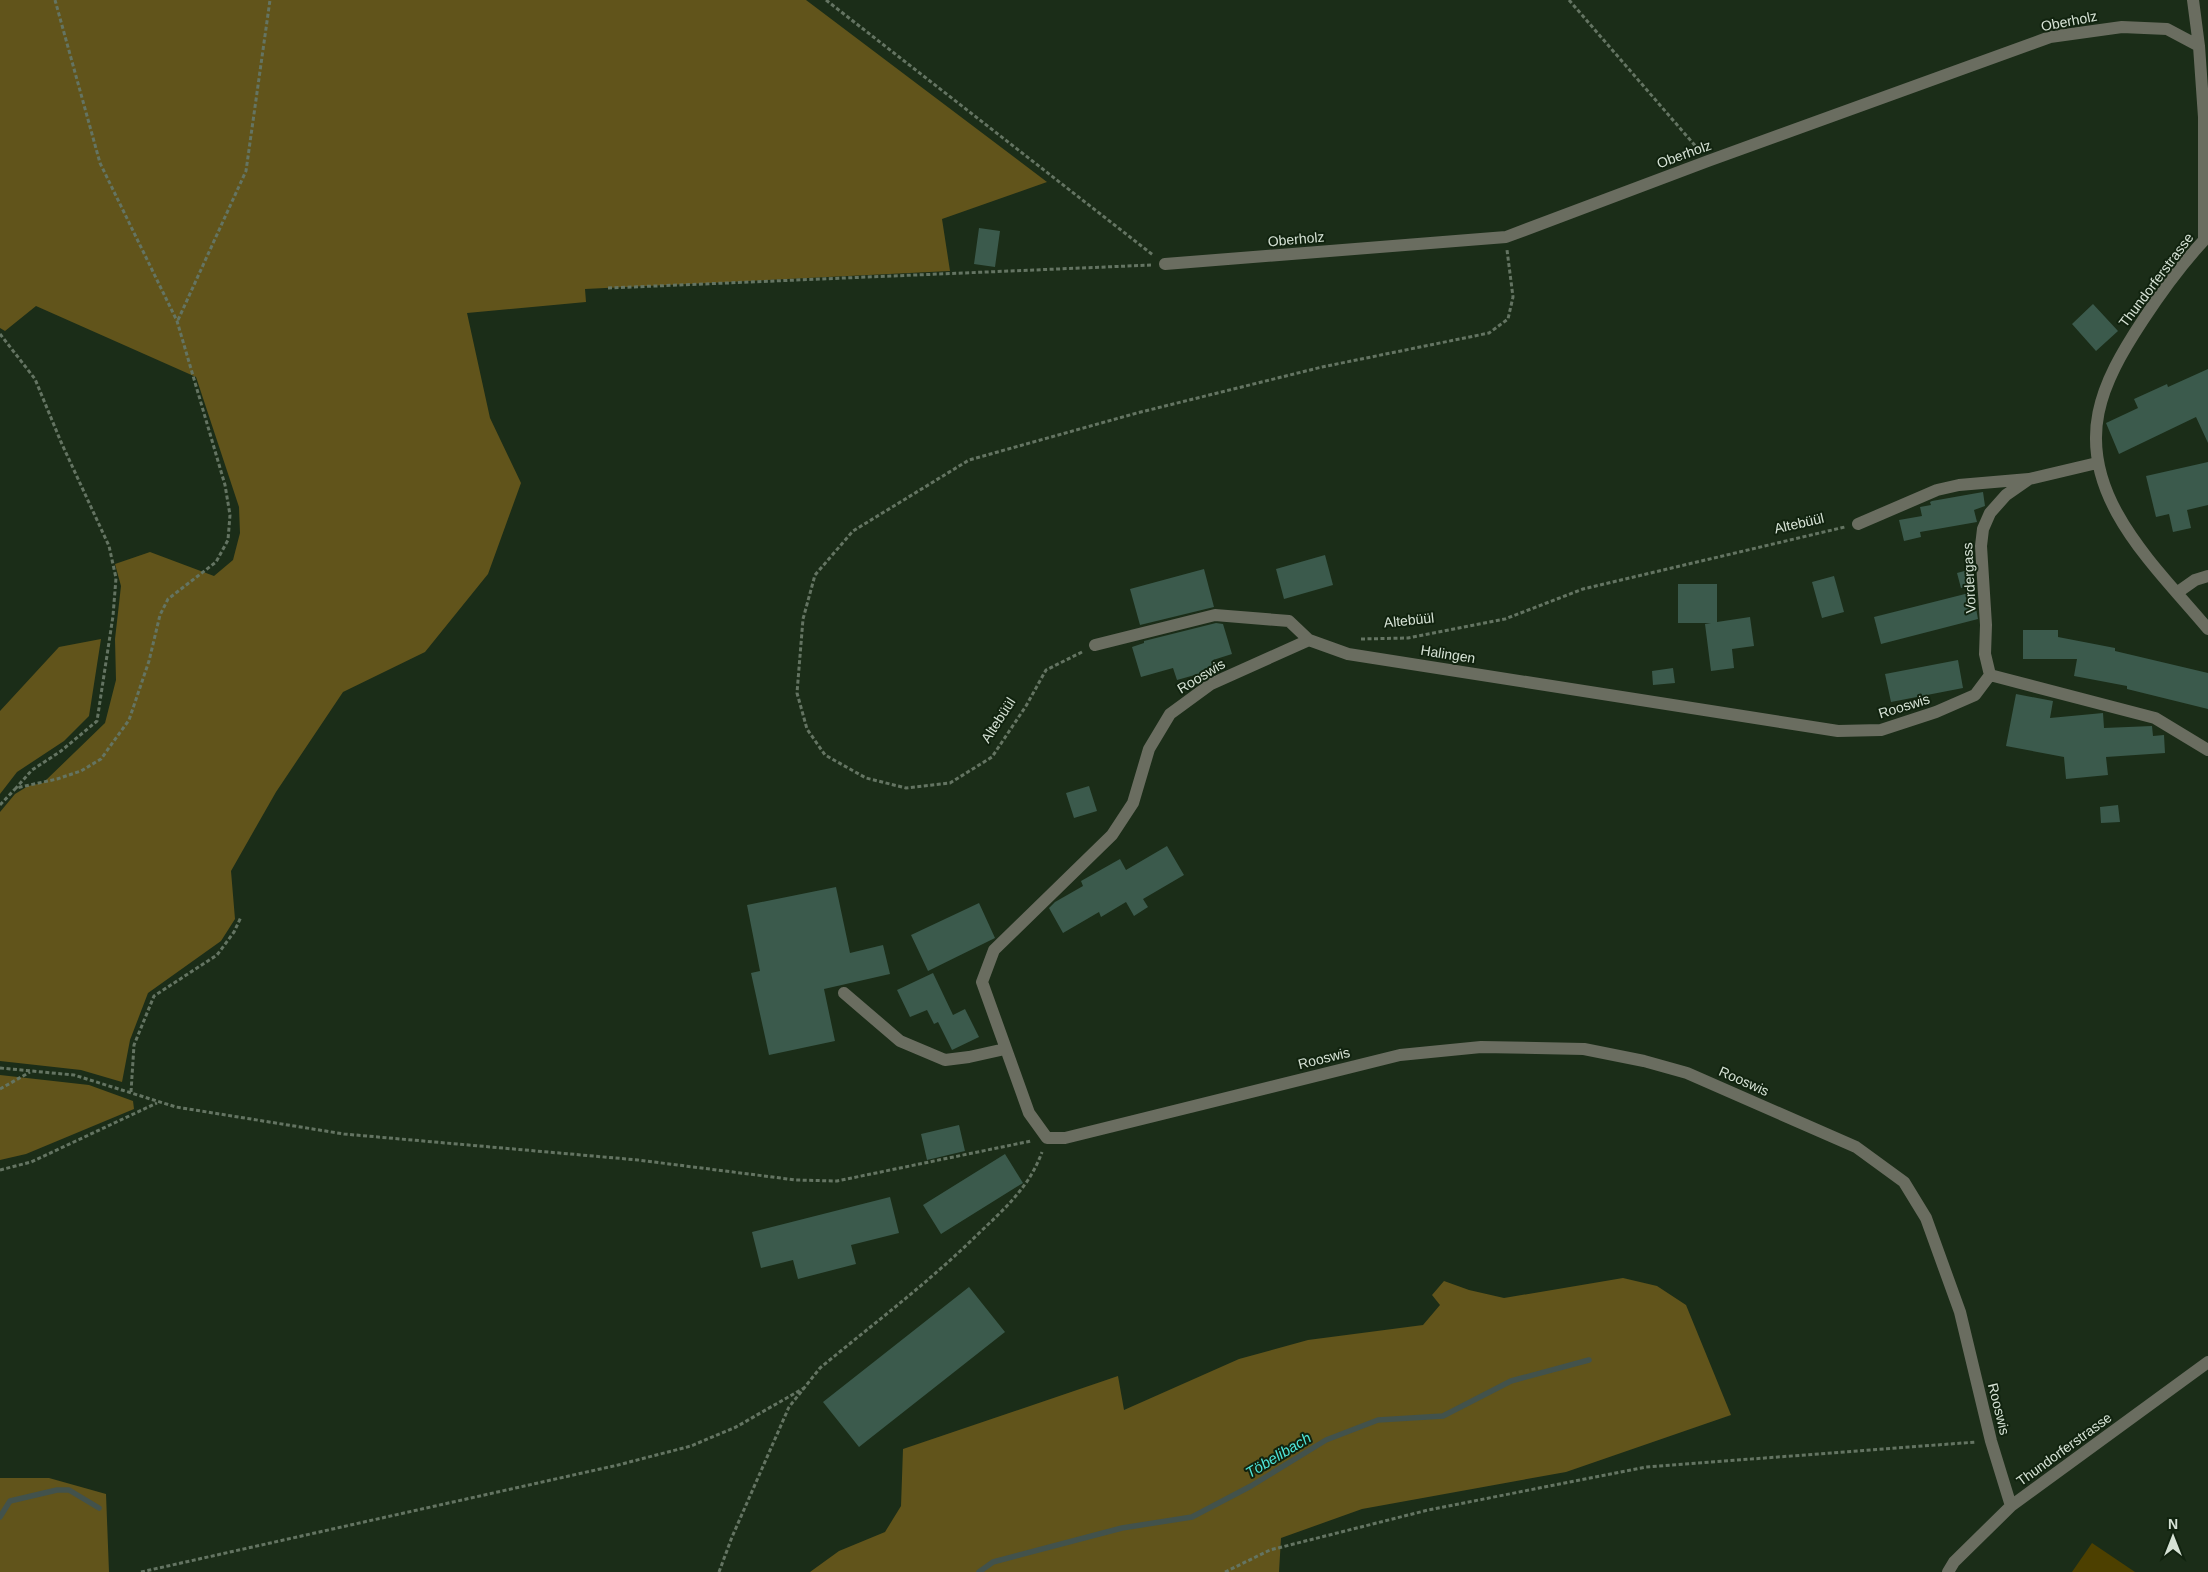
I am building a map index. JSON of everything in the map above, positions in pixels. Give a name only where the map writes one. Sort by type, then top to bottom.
[{"type":"street","points":[[2193,0],[2200,46],[2206,118],[2206,238]]},
{"type":"street","name":"Oberholz","points":[[1165,264],[1506,237],[1708,161],[2050,38],[2131,27],[2167,30],[2200,46]]},
{"type":"street","name":"Thundorferstrasse","points":[[2206,238],[2158,298],[2127,344],[2112,373],[2098,411],[2095,444],[2097,463],[2106,491],[2117,513],[2146,554],[2208,629]]},
{"type":"street","name":"Vordergass","points":[[1990,675],[1984,654],[1986,625],[1981,546],[1983,529],[1990,513],[2006,495],[2029,479],[2097,463]]},
{"type":"street","points":[[1858,524],[1937,490],[1959,485],[2029,479]]},
{"type":"street","points":[[2178,592],[2195,580],[2208,576]]},
{"type":"street","points":[[1095,645],[1215,615],[1289,621],[1309,640]]},
{"type":"street","name":"Rooswis","points":[[1309,640],[1211,684],[1170,714],[1149,749],[1133,802],[1112,835],[994,950],[982,982],[1029,1112],[1047,1138],[1065,1138],[1308,1077],[1409,1054],[1481,1047],[1584,1050],[1644,1060],[1687,1072],[1856,1147],[1904,1182],[1926,1218],[1960,1312],[1991,1441],[2011,1506]]},
{"type":"street","name":"Halingen","points":[[1309,640],[1348,654],[1584,691]]},
{"type":"street","points":[[1990,675],[2155,718],[2208,750]]},
{"type":"street","name":"Rooswis","points":[[1584,691],[1838,731],[1882,730],[1936,712],[1975,695],[1990,675]]},
{"type":"street","points":[[844,993],[900,1042],[945,1060],[969,1058],[1005,1050]]},
{"type":"street","name":"Thundorferstrasse","points":[[1948,1572],[1954,1562],[2011,1506],[2208,1362]]},
{"type":"path","points":[[16,788],[58,780],[81,771],[101,759],[129,720],[149,661],[160,615],[168,599],[216,562],[228,540],[230,515],[225,485],[177,321],[100,163],[55,0]]},
{"type":"path","points":[[177,321],[246,171],[270,0]]},
{"type":"path","points":[[826,0],[1165,264]]},
{"type":"path","points":[[1569,0],[1708,161]]},
{"type":"path","name":"Altebüül","points":[[1095,645],[1046,670],[1026,706],[992,757],[950,783],[906,788],[866,778],[825,755],[807,729],[797,693],[803,619],[816,575],[853,531],[969,460],[1137,413],[1313,369],[1489,333],[1508,318],[1513,297],[1506,237]]},
{"type":"path","points":[[608,288],[1165,264]]},
{"type":"path","points":[[0,334],[35,379],[61,442],[109,546],[116,578],[113,616],[97,721],[61,751],[32,770],[0,805]]},
{"type":"path","name":"Altebüül","points":[[1359,639],[1408,638],[1505,619],[1583,589],[1858,524]]},
{"type":"path","points":[[130,1092],[134,1046],[154,996],[217,955],[234,932],[241,917]]},
{"type":"path","points":[[0,1068],[74,1075],[130,1092],[157,1103],[344,1134],[638,1160],[796,1180],[837,1181],[1047,1138]]},
{"type":"path","points":[[0,1089],[31,1072]]},
{"type":"path","points":[[0,1170],[31,1162],[157,1103]]},
{"type":"path","points":[[719,1572],[732,1537],[789,1407],[820,1368],[947,1264],[1020,1194],[1038,1163],[1047,1138]]},
{"type":"path","points":[[141,1572],[618,1465],[691,1446],[736,1427],[804,1388]]},
{"type":"path","points":[[1225,1572],[1270,1550],[1428,1510],[1646,1467],[1991,1441]]},
{"type":"shaded area","points":[[0,0],[806,0],[1047,182],[942,219],[950,271],[585,289],[586,302],[467,313],[490,418],[521,483],[488,574],[425,652],[343,692],[276,792],[231,871],[235,919],[221,941],[148,993],[130,1040],[122,1082],[81,1070],[0,1061],[0,812],[15,794],[28,786],[43,783],[105,723],[116,680],[115,639],[121,586],[115,564],[150,552],[214,576],[233,560],[240,533],[239,507],[196,377],[36,306],[5,331],[0,328]]},
{"type":"shaded area","points":[[101,639],[89,716],[64,741],[17,772],[0,794],[0,711],[59,647]]},
{"type":"shaded area","points":[[0,1075],[89,1085],[133,1101],[134,1109],[26,1154],[0,1160]]},
{"type":"shaded area","points":[[1623,1278],[1657,1286],[1686,1305],[1731,1415],[1566,1472],[1362,1509],[1281,1538],[1279,1572],[810,1572],[839,1551],[885,1532],[901,1506],[903,1449],[1118,1376],[1124,1410],[1239,1359],[1308,1340],[1423,1325],[1440,1305],[1432,1295],[1444,1281],[1469,1290],[1504,1298]]},
{"type":"shaded area","points":[[0,1478],[49,1478],[106,1494],[109,1572],[0,1572]]},
{"type":"shaded area","points":[[2092,1543],[2135,1572],[2072,1572]]},
{"type":"building","points":[[979,228],[1000,231],[995,267],[974,264]]},
{"type":"building","points":[[2093,304],[2118,331],[2096,351],[2072,324]]},
{"type":"building","points":[[2208,369],[2208,443],[2196,417],[2119,454],[2106,423],[2138,408],[2134,399],[2167,384],[2168,387]]},
{"type":"building","points":[[2208,462],[2208,505],[2187,510],[2191,528],[2173,532],[2169,514],[2156,517],[2146,476]]},
{"type":"building","points":[[1983,492],[1985,506],[1974,510],[1977,522],[1920,532],[1921,537],[1904,541],[1899,520],[1922,516],[1920,507],[1931,505],[1930,502],[1932,501]]},
{"type":"building","points":[[1325,555],[1333,585],[1284,599],[1276,569]]},
{"type":"building","points":[[1204,569],[1214,607],[1140,625],[1130,589]]},
{"type":"building","points":[[1972,569],[1975,584],[1961,588],[1957,573]]},
{"type":"building","points":[[1834,576],[1844,612],[1822,618],[1812,582]]},
{"type":"building","points":[[1678,584],[1717,584],[1717,622],[1750,617],[1754,646],[1732,649],[1734,668],[1711,671],[1705,624],[1711,623],[1678,623]]},
{"type":"building","points":[[1973,592],[1978,619],[1881,644],[1874,617]]},
{"type":"building","points":[[1216,623],[1223,624],[1232,654],[1213,660],[1216,669],[1177,680],[1173,668],[1141,677],[1132,647],[1144,643],[1144,641]]},
{"type":"building","points":[[2023,630],[2058,630],[2058,637],[2115,648],[2115,651],[2208,673],[2208,709],[2127,689],[2127,686],[2074,676],[2077,659],[2023,659]]},
{"type":"building","points":[[1958,660],[1963,688],[1891,702],[1885,674]]},
{"type":"building","points":[[1673,668],[1675,683],[1653,685],[1652,671]]},
{"type":"building","points":[[2016,694],[2053,701],[2050,718],[2103,713],[2104,728],[2152,726],[2153,736],[2164,735],[2165,753],[2106,757],[2108,775],[2066,779],[2064,757],[2006,746]]},
{"type":"building","points":[[1089,786],[1097,811],[1074,818],[1066,793]]},
{"type":"building","points":[[2118,805],[2120,822],[2101,823],[2100,807]]},
{"type":"building","points":[[1167,846],[1184,875],[1143,899],[1148,907],[1134,916],[1126,902],[1101,917],[1099,912],[1063,933],[1049,908],[1055,902],[1083,886],[1081,881],[1120,859],[1126,870]]},
{"type":"building","points":[[836,887],[850,953],[883,945],[890,974],[824,989],[835,1041],[769,1055],[751,973],[760,971],[747,905]]},
{"type":"building","points":[[979,903],[995,938],[928,971],[911,935]]},
{"type":"building","points":[[933,973],[953,1015],[965,1009],[979,1037],[952,1050],[938,1022],[934,1024],[927,1010],[910,1017],[897,990]]},
{"type":"building","points":[[959,1125],[965,1151],[927,1160],[921,1134]]},
{"type":"building","points":[[1005,1154],[1023,1183],[941,1234],[923,1205]]},
{"type":"building","points":[[890,1197],[899,1233],[851,1245],[856,1264],[798,1279],[793,1260],[761,1268],[752,1232]]},
{"type":"building","points":[[969,1287],[1005,1332],[859,1447],[823,1402]]},
{"type":"waterway","name":"Töbelibach","points":[[979,1572],[993,1562],[1122,1528],[1192,1517],[1251,1486],[1326,1440],[1378,1420],[1443,1416],[1511,1381],[1589,1360]]},
{"type":"waterway","points":[[0,1517],[10,1501],[57,1490],[69,1490],[99,1508]]}]
